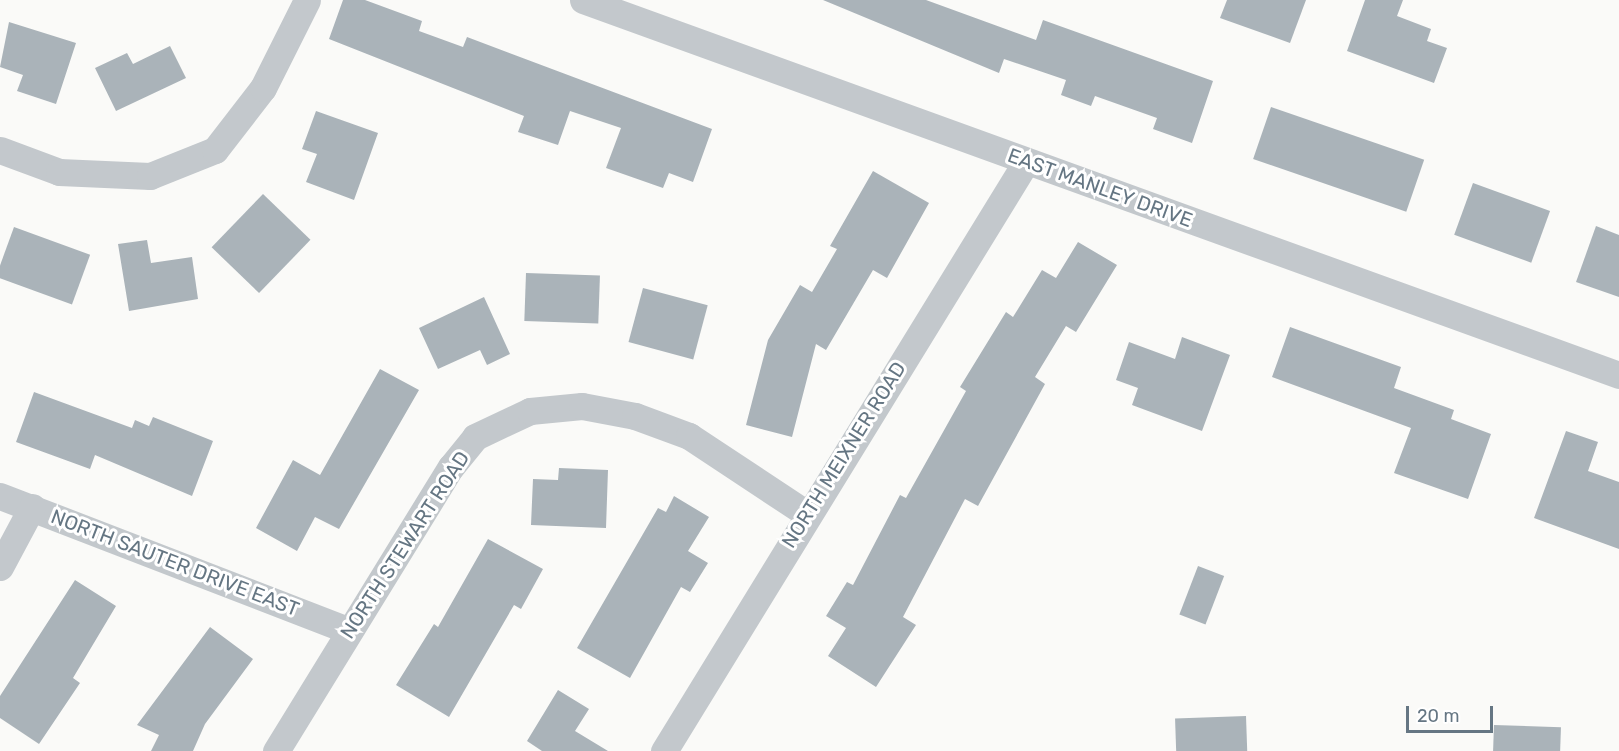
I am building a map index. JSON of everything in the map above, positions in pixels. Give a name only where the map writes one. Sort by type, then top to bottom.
[{"type":"street","points":[[0,150],[59,172],[150,176],[214,150],[263,88],[307,0]]},
{"type":"street","name":"EAST MANLEY DRIVE","points":[[583,0],[1619,375]]},
{"type":"street","name":"NORTH MEIXNER ROAD","points":[[664,751],[807,514],[1026,162]]},
{"type":"street","name":"NORTH STEWART ROAD","points":[[276,751],[349,631],[475,437],[530,411],[582,406],[634,416],[689,436],[807,514]]},
{"type":"street","name":"NORTH SAUTER DRIVE EAST","points":[[0,496],[349,631]]},
{"type":"street","points":[[0,567],[32,507]]},
{"type":"building","points":[[343,0],[365,0],[422,21],[419,31],[463,47],[467,37],[712,129],[693,182],[669,173],[663,188],[606,168],[621,128],[570,111],[558,145],[518,132],[524,116],[329,39]]},
{"type":"building","points":[[823,0],[926,0],[1036,40],[1043,20],[1213,81],[1192,143],[1153,129],[1157,118],[1095,96],[1091,106],[1061,95],[1066,80],[1004,59],[999,73]]},
{"type":"building","points":[[1227,0],[1306,0],[1290,43],[1220,18]]},
{"type":"building","points":[[1365,0],[1403,0],[1397,16],[1431,29],[1427,41],[1447,48],[1434,83],[1347,51]]},
{"type":"building","points":[[9,22],[76,43],[56,104],[17,91],[23,75],[0,67]]},
{"type":"building","points":[[170,46],[186,78],[116,111],[95,68],[127,53],[133,64]]},
{"type":"building","points":[[1271,107],[1424,160],[1406,212],[1253,159]]},
{"type":"building","points":[[316,111],[378,133],[354,200],[306,182],[317,154],[302,149]]},
{"type":"building","points":[[873,171],[929,203],[887,278],[873,270],[826,350],[816,344],[792,437],[746,425],[768,340],[800,285],[812,292],[837,249],[830,246]]},
{"type":"building","points":[[1473,183],[1550,211],[1531,263],[1454,235]]},
{"type":"building","points":[[263,194],[310,240],[259,293],[212,247]]},
{"type":"building","points":[[1596,226],[1619,235],[1619,297],[1576,282]]},
{"type":"building","points":[[14,227],[90,255],[72,305],[0,278],[0,265]]},
{"type":"building","points":[[147,240],[151,263],[192,257],[198,299],[129,311],[118,244]]},
{"type":"building","points":[[1078,242],[1117,265],[1076,332],[1066,326],[1035,377],[1045,384],[978,506],[965,499],[903,617],[916,625],[876,687],[828,656],[846,628],[826,616],[847,582],[853,585],[900,495],[906,498],[966,391],[960,387],[1006,312],[1013,317],[1042,270],[1056,278]]},
{"type":"building","points":[[526,273],[600,276],[598,324],[524,321]]},
{"type":"building","points":[[643,288],[708,305],[693,359],[629,342]]},
{"type":"building","points":[[484,297],[510,354],[487,365],[480,350],[438,369],[419,328]]},
{"type":"building","points":[[1290,327],[1401,367],[1394,388],[1454,410],[1451,419],[1491,434],[1468,499],[1394,473],[1411,428],[1272,377]]},
{"type":"building","points":[[1182,337],[1230,355],[1202,431],[1132,405],[1138,388],[1116,380],[1129,342],[1175,359]]},
{"type":"building","points":[[380,369],[419,390],[339,529],[315,517],[297,551],[256,528],[293,460],[320,475]]},
{"type":"building","points":[[34,392],[132,428],[135,420],[149,426],[153,417],[213,441],[192,496],[95,455],[90,469],[16,442]]},
{"type":"building","points":[[1566,431],[1598,442],[1588,471],[1619,482],[1619,549],[1534,518]]},
{"type":"building","points":[[559,468],[608,470],[606,528],[531,525],[533,479],[558,480]]},
{"type":"building","points":[[674,496],[709,517],[688,551],[708,563],[690,592],[681,587],[630,678],[577,648],[658,508],[666,512]]},
{"type":"building","points":[[488,539],[543,569],[521,609],[514,605],[449,717],[396,685],[434,624],[438,627]]},
{"type":"building","points":[[1198,566],[1224,576],[1206,625],[1179,615]]},
{"type":"building","points":[[75,580],[116,606],[73,678],[80,683],[39,744],[0,718],[0,696]]},
{"type":"building","points":[[210,627],[253,659],[205,724],[193,751],[151,751],[159,735],[137,725]]},
{"type":"building","points":[[558,690],[589,709],[575,731],[608,751],[542,751],[527,741]]},
{"type":"building","points":[[1246,716],[1247,751],[1176,751],[1175,718]]},
{"type":"building","points":[[1494,725],[1561,727],[1560,751],[1493,751]]}]
